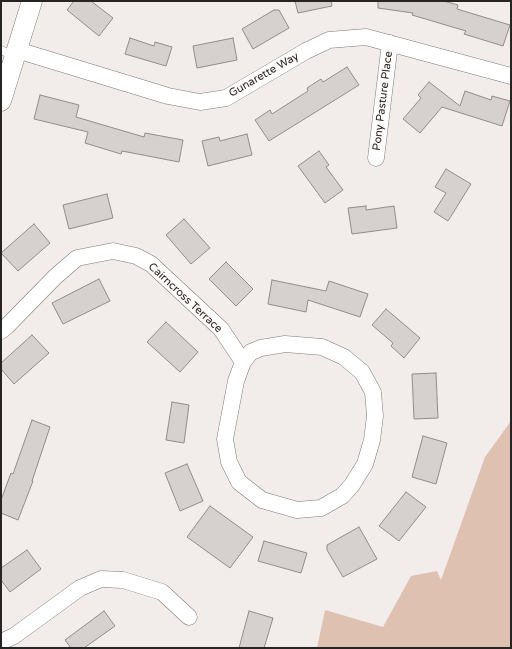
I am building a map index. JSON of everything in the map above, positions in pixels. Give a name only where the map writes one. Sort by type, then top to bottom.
[{"type":"street","points":[[1,101],[11,52],[32,1]]},
{"type":"street","name":"Gunarette Way","points":[[11,52],[168,96],[200,102],[226,98],[306,50],[329,40],[366,37],[511,76]]},
{"type":"street","name":"Pony Pasture Place","points":[[376,158],[390,43]]},
{"type":"street","name":"Cairncross Terrace","points":[[1,331],[55,277],[77,258],[113,251],[136,256],[151,264],[221,329],[243,362]]},
{"type":"street","points":[[286,344],[322,347],[344,357],[362,372],[373,392],[375,416],[372,440],[365,464],[352,485],[342,496],[321,508],[296,510],[262,500],[239,482],[229,462],[225,439],[236,381],[243,362],[251,352],[261,348],[286,344]]},
{"type":"street","points":[[1,642],[14,636],[80,588],[101,579],[123,580],[162,592],[189,617]]},
{"type":"shaded area","points":[[511,421],[511,648],[317,648],[325,610],[383,627],[411,576],[437,571],[441,580],[485,457]]},
{"type":"building","points":[[74,1],[91,1],[113,18],[99,36],[67,10]]},
{"type":"building","points":[[295,1],[331,1],[332,6],[298,13]]},
{"type":"building","points":[[378,1],[444,1],[458,5],[457,9],[510,25],[503,46],[464,34],[466,31],[412,15],[413,13],[378,8]]},
{"type":"building","points":[[274,10],[279,10],[289,28],[253,49],[242,29]]},
{"type":"building","points":[[130,38],[154,46],[155,42],[172,47],[166,66],[125,54]]},
{"type":"building","points":[[233,38],[237,60],[197,68],[193,46]]},
{"type":"building","points":[[347,67],[359,85],[269,141],[255,120],[270,110],[272,114],[308,91],[307,88],[321,79],[323,82]]},
{"type":"building","points":[[429,82],[460,106],[465,91],[491,100],[492,96],[510,101],[502,126],[442,107],[420,133],[403,119],[421,98],[418,95]]},
{"type":"building","points":[[40,95],[79,105],[76,117],[144,137],[145,133],[183,140],[179,162],[122,151],[121,154],[85,143],[88,132],[34,119]]},
{"type":"building","points":[[247,134],[252,155],[208,166],[202,141],[219,137],[220,141]]},
{"type":"building","points":[[319,151],[329,165],[326,167],[343,190],[325,203],[298,166]]},
{"type":"building","points":[[446,169],[471,184],[448,221],[434,212],[446,193],[435,187]]},
{"type":"building","points":[[107,194],[113,218],[69,229],[63,205]]},
{"type":"building","points":[[366,206],[366,210],[394,206],[397,228],[352,234],[348,208]]},
{"type":"building","points":[[184,219],[210,248],[191,264],[166,235]]},
{"type":"building","points":[[34,224],[50,243],[18,271],[1,253]]},
{"type":"building","points":[[226,262],[253,289],[236,306],[209,279]]},
{"type":"building","points":[[99,279],[110,301],[63,324],[52,303]]},
{"type":"building","points":[[272,280],[326,291],[329,281],[368,294],[360,317],[308,300],[306,312],[268,304]]},
{"type":"building","points":[[386,309],[420,338],[404,358],[391,346],[393,343],[372,325]]},
{"type":"building","points":[[166,322],[198,352],[180,372],[147,342]]},
{"type":"building","points":[[32,335],[49,353],[14,384],[1,369],[1,363]]},
{"type":"building","points":[[436,373],[438,418],[414,419],[412,374]]},
{"type":"building","points":[[172,402],[189,405],[184,443],[166,440]]},
{"type":"building","points":[[32,420],[50,427],[33,481],[18,520],[1,513],[1,500],[11,473],[13,474]]},
{"type":"building","points":[[423,436],[447,443],[436,484],[412,477]]},
{"type":"building","points":[[187,464],[203,501],[180,511],[165,473]]},
{"type":"building","points":[[406,492],[426,507],[399,541],[379,526]]},
{"type":"building","points":[[210,506],[253,537],[230,568],[187,537]]},
{"type":"building","points":[[359,527],[377,559],[343,577],[327,550],[327,545]]},
{"type":"building","points":[[264,541],[307,553],[301,573],[258,561]]},
{"type":"building","points":[[27,550],[41,569],[10,592],[1,580],[1,568]]},
{"type":"building","points":[[104,611],[115,626],[84,648],[71,648],[65,640]]},
{"type":"building","points":[[249,611],[273,618],[264,648],[239,648]]}]
